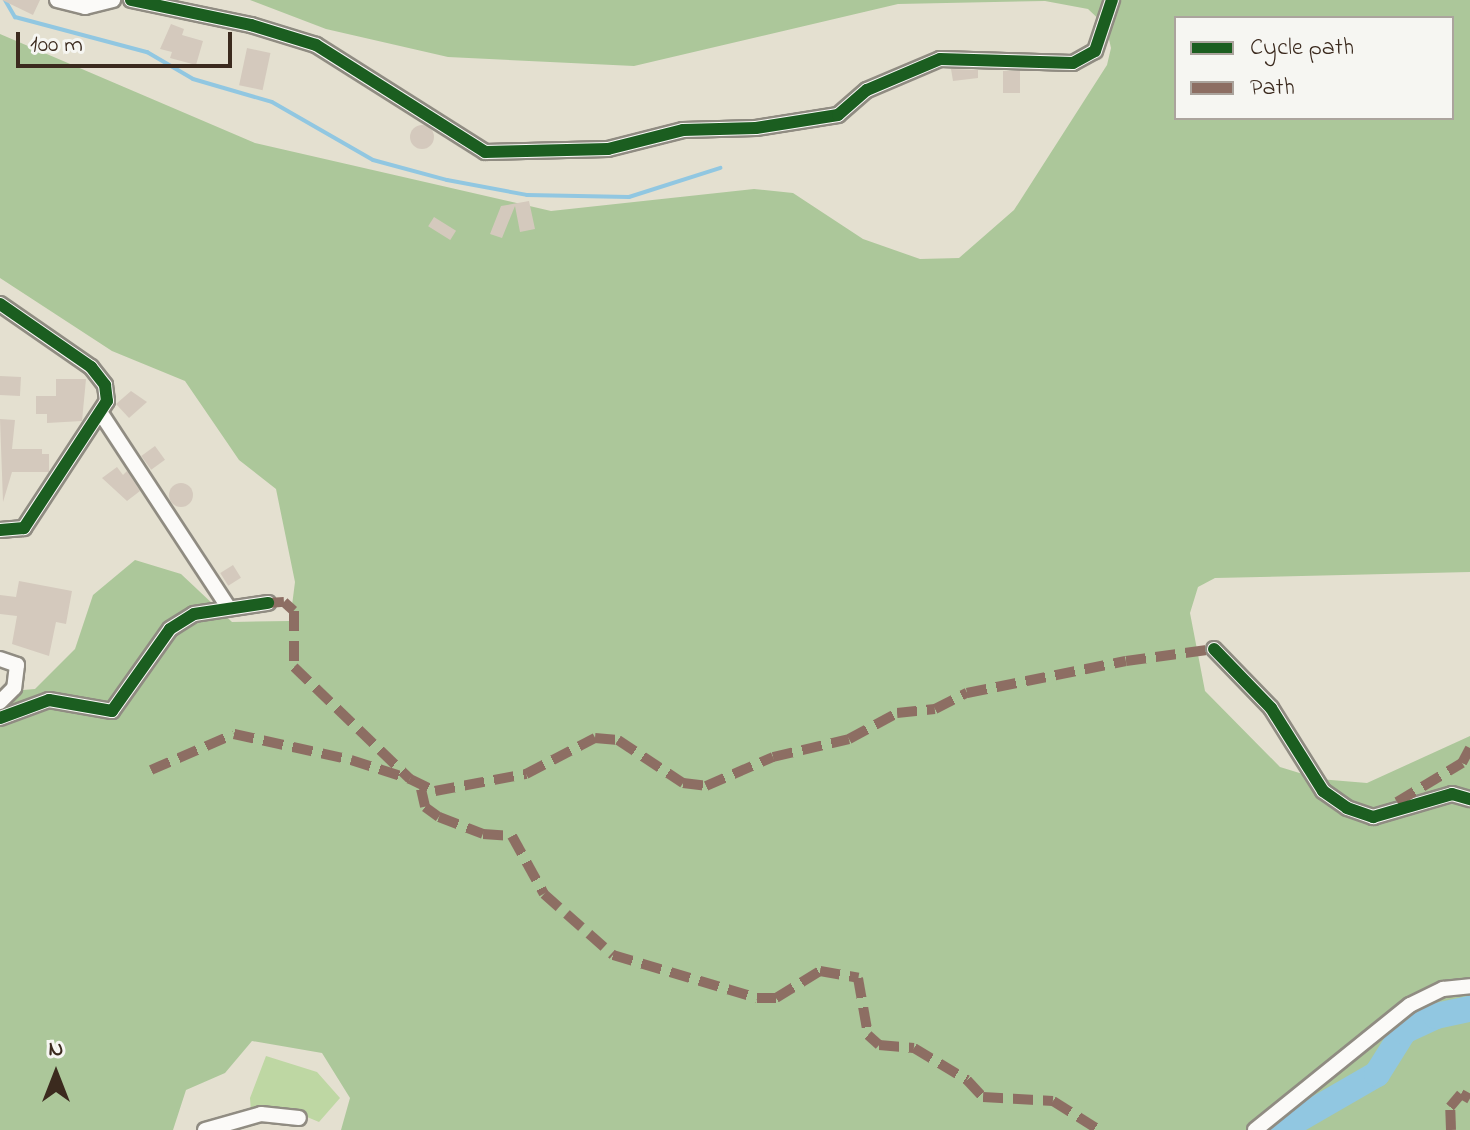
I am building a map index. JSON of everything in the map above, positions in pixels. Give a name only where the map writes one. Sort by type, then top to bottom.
[{"type":"street","points":[[57,0],[85,7],[113,0]]},
{"type":"street","points":[[131,0],[251,25],[316,45],[485,152],[608,149],[683,130],[756,128],[838,115],[867,90],[940,59],[1073,63],[1095,51],[1112,0]]},
{"type":"street","points":[[0,304],[101,376],[107,401],[102,415],[24,528],[0,530]]},
{"type":"street","points":[[102,415],[229,608]]},
{"type":"street","points":[[0,718],[49,700],[112,711],[170,629],[194,614],[268,603]]},
{"type":"street","points":[[1214,649],[1271,708],[1323,791],[1347,808],[1373,817],[1452,794],[1470,799]]},
{"type":"street","points":[[0,659],[17,665],[14,688],[0,702]]},
{"type":"street","points":[[1255,1130],[1410,1005],[1443,989],[1470,986]]},
{"type":"street","points":[[205,1130],[261,1114],[299,1118]]},
{"type":"green space","points":[[250,0],[1470,0],[1470,572],[1215,578],[1198,587],[1190,613],[1205,691],[1280,767],[1319,779],[1367,783],[1470,736],[1470,1130],[341,1130],[350,1098],[322,1053],[252,1041],[225,1073],[186,1090],[173,1130],[0,1130],[0,692],[35,689],[75,649],[93,595],[135,560],[181,574],[232,622],[290,621],[295,582],[276,489],[239,460],[185,381],[112,351],[0,278],[0,34],[255,143],[551,211],[754,189],[793,193],[863,239],[920,259],[959,258],[1014,210],[1107,65],[1111,48],[1106,26],[1088,9],[1045,1],[898,4],[634,66],[448,57],[326,29]]},
{"type":"green space","points":[[266,1056],[317,1072],[340,1098],[319,1122],[300,1114],[251,1112],[250,1098]]},
{"type":"building","points":[[2,0],[40,0],[33,15]]},
{"type":"building","points":[[171,24],[184,29],[182,35],[203,41],[196,65],[170,58],[172,52],[160,49]]},
{"type":"building","points":[[247,48],[270,53],[263,90],[239,85]]},
{"type":"building","points":[[951,69],[978,70],[978,78],[953,81]]},
{"type":"building","points":[[1003,71],[1020,71],[1020,93],[1003,93]]},
{"type":"building","points":[[422,125],[431,128],[434,137],[431,146],[422,149],[413,146],[410,137],[413,128]]},
{"type":"building","points":[[529,201],[535,229],[520,232],[515,206],[502,238],[490,234],[501,206]]},
{"type":"building","points":[[434,217],[456,231],[450,240],[428,226]]},
{"type":"building","points":[[0,376],[21,377],[20,396],[0,395]]},
{"type":"building","points":[[56,379],[86,379],[82,421],[47,423],[47,414],[36,414],[36,396],[56,396]]},
{"type":"building","points":[[131,391],[147,402],[129,418],[116,404]]},
{"type":"building","points":[[0,419],[15,420],[12,449],[42,449],[42,454],[49,454],[49,472],[12,472],[3,502]]},
{"type":"building","points":[[155,446],[165,460],[151,470],[141,456]]},
{"type":"building","points":[[117,467],[123,475],[127,471],[140,491],[127,501],[102,478]]},
{"type":"building","points":[[181,483],[190,486],[193,495],[190,504],[181,507],[172,504],[169,495],[172,486]]},
{"type":"building","points":[[233,565],[241,578],[228,586],[220,573]]},
{"type":"building","points":[[19,581],[72,591],[66,624],[56,622],[49,656],[12,644],[17,616],[0,614],[0,595],[16,597]]},
{"type":"waterway","points":[[5,0],[15,17],[147,52],[193,79],[272,102],[373,160],[447,180],[527,195],[629,197],[720,168]]},
{"type":"waterway","points":[[1280,1130],[1377,1074],[1404,1031],[1436,1016],[1470,1009]]},
{"type":"marked path","points":[[268,603],[284,602],[294,611],[294,667],[410,779],[435,791],[526,774],[595,738],[618,740],[683,783],[706,786],[773,757],[849,739],[897,713],[935,709],[967,693],[1126,661],[1214,649]]},
{"type":"marked path","points":[[151,770],[234,734],[351,760],[410,779]]},
{"type":"marked path","points":[[1397,802],[1462,763],[1470,748]]},
{"type":"marked path","points":[[421,789],[425,807],[439,817],[483,834],[512,836],[544,894],[613,955],[757,998],[776,998],[820,971],[858,978],[868,1035],[879,1045],[914,1048],[967,1080],[983,1097],[1053,1101],[1099,1130]]},
{"type":"marked path","points":[[1451,1130],[1450,1107],[1461,1094],[1470,1099]]},
{"type":"cycle path","points":[[131,0],[251,25],[316,45],[485,152],[608,149],[683,130],[756,128],[838,115],[867,90],[940,59],[1073,63],[1095,51],[1112,0]]},
{"type":"cycle path","points":[[0,304],[91,367],[105,385],[107,401],[24,528],[0,530]]},
{"type":"cycle path","points":[[0,718],[49,700],[112,711],[170,629],[194,614],[268,603]]},
{"type":"cycle path","points":[[1214,649],[1271,708],[1323,791],[1347,808],[1373,817],[1452,794],[1470,799]]}]
